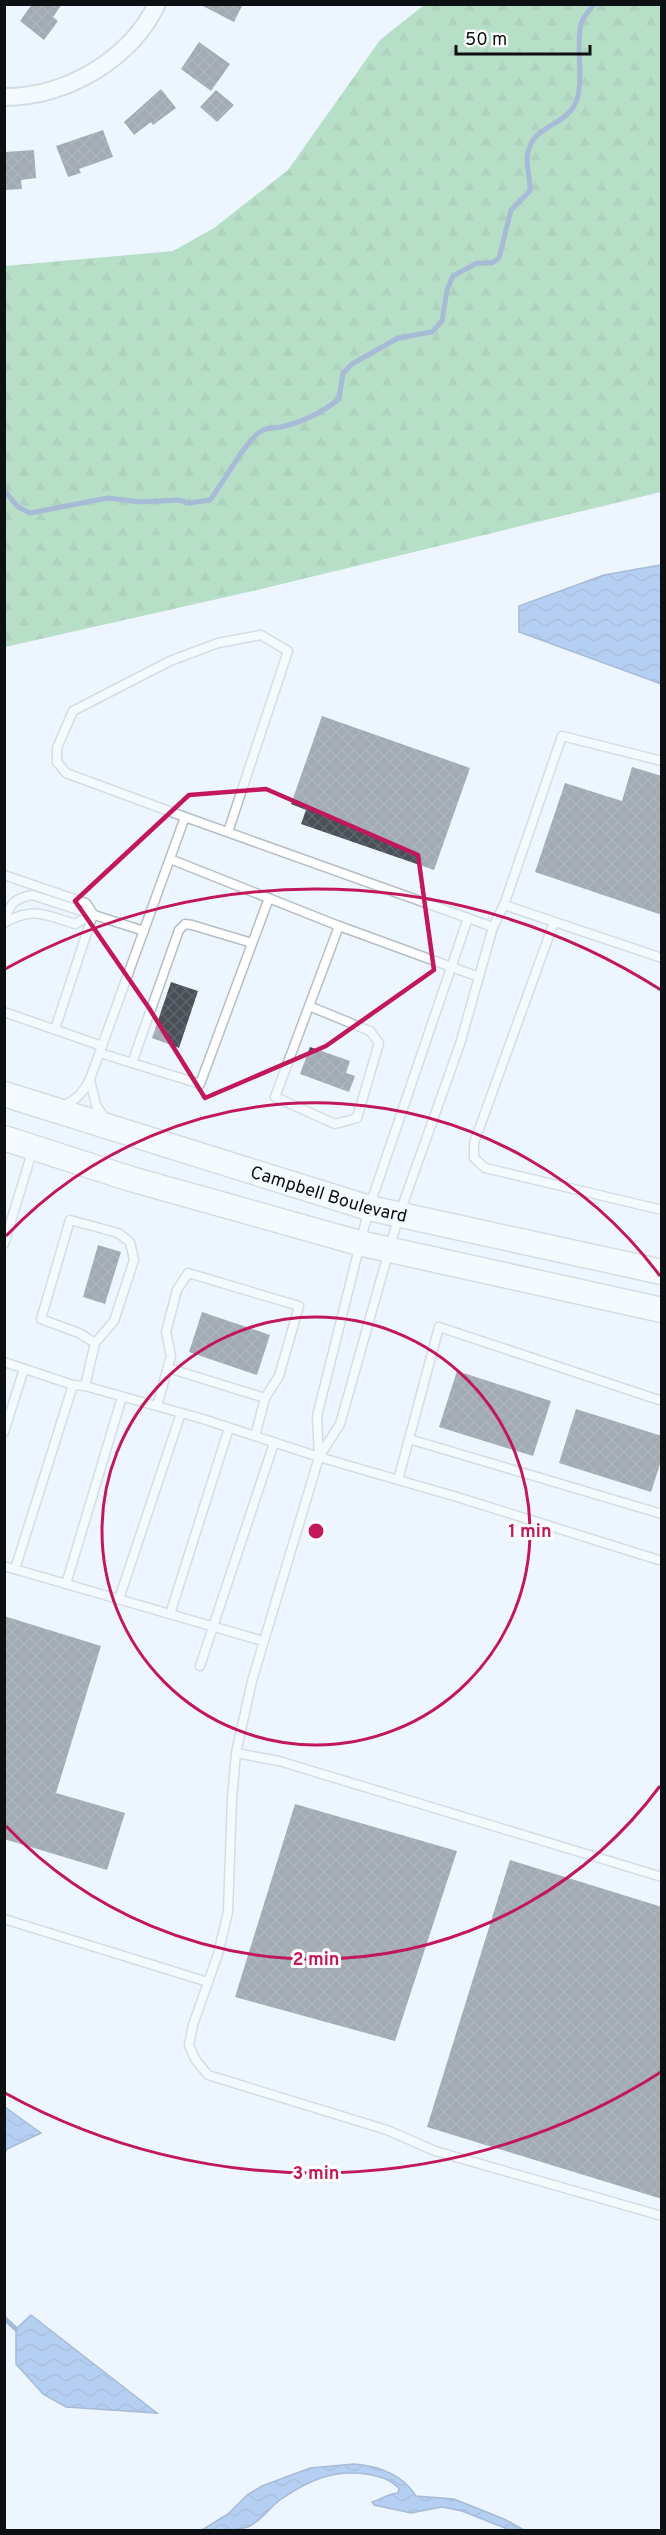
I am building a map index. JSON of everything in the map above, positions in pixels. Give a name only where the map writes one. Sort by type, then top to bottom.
[{"type":"main road","name":"Campbell Boulevard","points":[[4,1094],[369,1208],[662,1272]]},
{"type":"main road","name":"Campbell Boulevard","points":[[4,1138],[131,1179],[359,1243],[662,1310]]},
{"type":"street","points":[[4,97],[35,94],[94,72],[131,43],[157,4]]},
{"type":"lane","points":[[228,832],[288,651],[261,635],[218,643],[170,661],[73,711],[57,748],[57,762],[66,772],[185,817],[493,927]]},
{"type":"lane","points":[[662,761],[562,736],[504,905],[493,927],[460,1044],[399,1215],[340,1424],[319,1457],[263,1641],[246,1702],[236,1753],[228,1912],[189,2045],[195,2059],[208,2075],[387,2130],[435,2151],[662,2216]]},
{"type":"lane","points":[[53,1109],[73,1101],[85,1089],[90,1079],[185,817]]},
{"type":"lane","points":[[170,860],[339,926],[479,977]]},
{"type":"lane","points":[[4,875],[86,903],[93,914]]},
{"type":"lane","points":[[4,922],[10,903],[32,895],[144,931]]},
{"type":"lane","points":[[4,1012],[55,1029],[132,1063],[200,1084],[269,898]]},
{"type":"lane","points":[[504,905],[662,958]]},
{"type":"lane","points":[[4,922],[26,912],[38,912],[75,924],[93,914]]},
{"type":"lane","points":[[55,1029],[93,914]]},
{"type":"lane","points":[[319,1457],[317,1416],[359,1243],[468,918]]},
{"type":"lane","points":[[554,922],[474,1143],[474,1158],[485,1168],[662,1210]]},
{"type":"lane","points":[[132,1063],[179,930],[185,924],[252,943]]},
{"type":"lane","points":[[309,1006],[370,1031],[379,1043],[357,1118],[336,1124],[275,1096],[339,926]]},
{"type":"lane","points":[[90,1079],[96,1105],[111,1128]]},
{"type":"lane","points":[[4,1244],[33,1148]]},
{"type":"lane","points":[[85,1386],[94,1343],[114,1321],[134,1260],[130,1242],[118,1233],[70,1220],[41,1319],[79,1333],[94,1343]]},
{"type":"lane","points":[[157,1406],[171,1356],[166,1332],[177,1290],[188,1273],[299,1306],[279,1376],[265,1398],[255,1436]]},
{"type":"lane","points":[[398,1480],[439,1327],[662,1401]]},
{"type":"lane","points":[[4,1362],[73,1385],[85,1386],[181,1413],[319,1457],[661,1559]]},
{"type":"lane","points":[[168,1368],[265,1398]]},
{"type":"lane","points":[[4,1432],[24,1369]]},
{"type":"lane","points":[[15,1569],[73,1385]]},
{"type":"lane","points":[[66,1584],[122,1397]]},
{"type":"lane","points":[[118,1599],[181,1413]]},
{"type":"lane","points":[[170,1614],[229,1428]]},
{"type":"lane","points":[[409,1439],[662,1514]]},
{"type":"lane","points":[[200,1666],[274,1443]]},
{"type":"lane","points":[[4,1566],[263,1641]]},
{"type":"lane","points":[[236,1753],[279,1761],[662,1877]]},
{"type":"lane","points":[[4,1919],[208,1982]]},
{"type":"highlighted area","points":[[266,789],[418,855],[434,970],[326,1046],[205,1098],[149,1008],[75,901],[189,795]]},
{"type":"green space","points":[[424,5],[661,5],[661,492],[257,590],[5,647],[5,266],[173,251],[214,228],[288,170],[380,40]]},
{"type":"water","points":[[661,565],[661,684],[519,632],[519,606],[604,575]]},
{"type":"water","points":[[5,2107],[41,2133],[7,2149],[5,2153]]},
{"type":"water","points":[[31,2315],[157,2413],[66,2407],[43,2394],[16,2364],[16,2329]]},
{"type":"water","points":[[354,2464],[389,2472],[404,2482],[416,2496],[454,2499],[504,2519],[524,2530],[510,2530],[462,2511],[442,2507],[411,2513],[374,2505],[372,2502],[398,2493],[399,2488],[384,2478],[366,2474],[342,2473],[321,2478],[300,2487],[280,2500],[248,2527],[202,2530],[228,2514],[247,2495],[262,2486],[310,2468]]},
{"type":"building","points":[[32,4],[62,4],[53,17],[58,21],[44,40],[20,21]]},
{"type":"building","points":[[199,4],[243,4],[234,22]]},
{"type":"building","points":[[199,42],[230,64],[211,91],[181,69]]},
{"type":"building","points":[[161,89],[176,108],[153,125],[151,122],[134,135],[124,122]]},
{"type":"building","points":[[216,90],[234,105],[217,122],[200,107]]},
{"type":"building","points":[[103,130],[113,157],[79,169],[81,173],[68,177],[56,146]]},
{"type":"building","points":[[34,150],[36,178],[21,180],[22,189],[5,190],[4,152]]},
{"type":"building","points":[[322,716],[470,768],[434,870],[301,824],[306,810],[291,804]]},
{"type":"building","points":[[632,767],[662,776],[662,915],[535,872],[565,783],[622,801]]},
{"type":"building","points":[[171,982],[198,991],[179,1048],[152,1038]]},
{"type":"building","points":[[310,1047],[350,1061],[346,1073],[355,1076],[349,1092],[300,1074]]},
{"type":"building","points":[[98,1245],[121,1252],[105,1304],[83,1297]]},
{"type":"building","points":[[202,1312],[270,1335],[257,1375],[189,1352]]},
{"type":"building","points":[[457,1371],[551,1401],[533,1456],[439,1427]]},
{"type":"building","points":[[576,1409],[662,1436],[662,1458],[651,1492],[559,1463]]},
{"type":"building","points":[[4,1616],[101,1646],[56,1793],[125,1813],[107,1870],[4,1839]]},
{"type":"building","points":[[295,1804],[457,1851],[395,2041],[235,1997]]},
{"type":"building","points":[[510,1860],[662,1907],[662,2199],[427,2127]]},
{"type":"waterway","points":[[4,490],[18,507],[30,513],[108,498],[141,502],[178,500],[189,503],[210,500],[257,434],[265,429],[281,427],[304,419],[333,404],[339,399],[343,373],[352,364],[398,338],[432,332],[442,321],[447,290],[453,276],[477,263],[492,263],[499,258],[511,210],[530,191],[527,163],[530,146],[539,134],[570,112],[578,98],[579,33],[585,16],[594,4]]},
{"type":"waterway","points":[[4,2318],[16,2329]]}]
